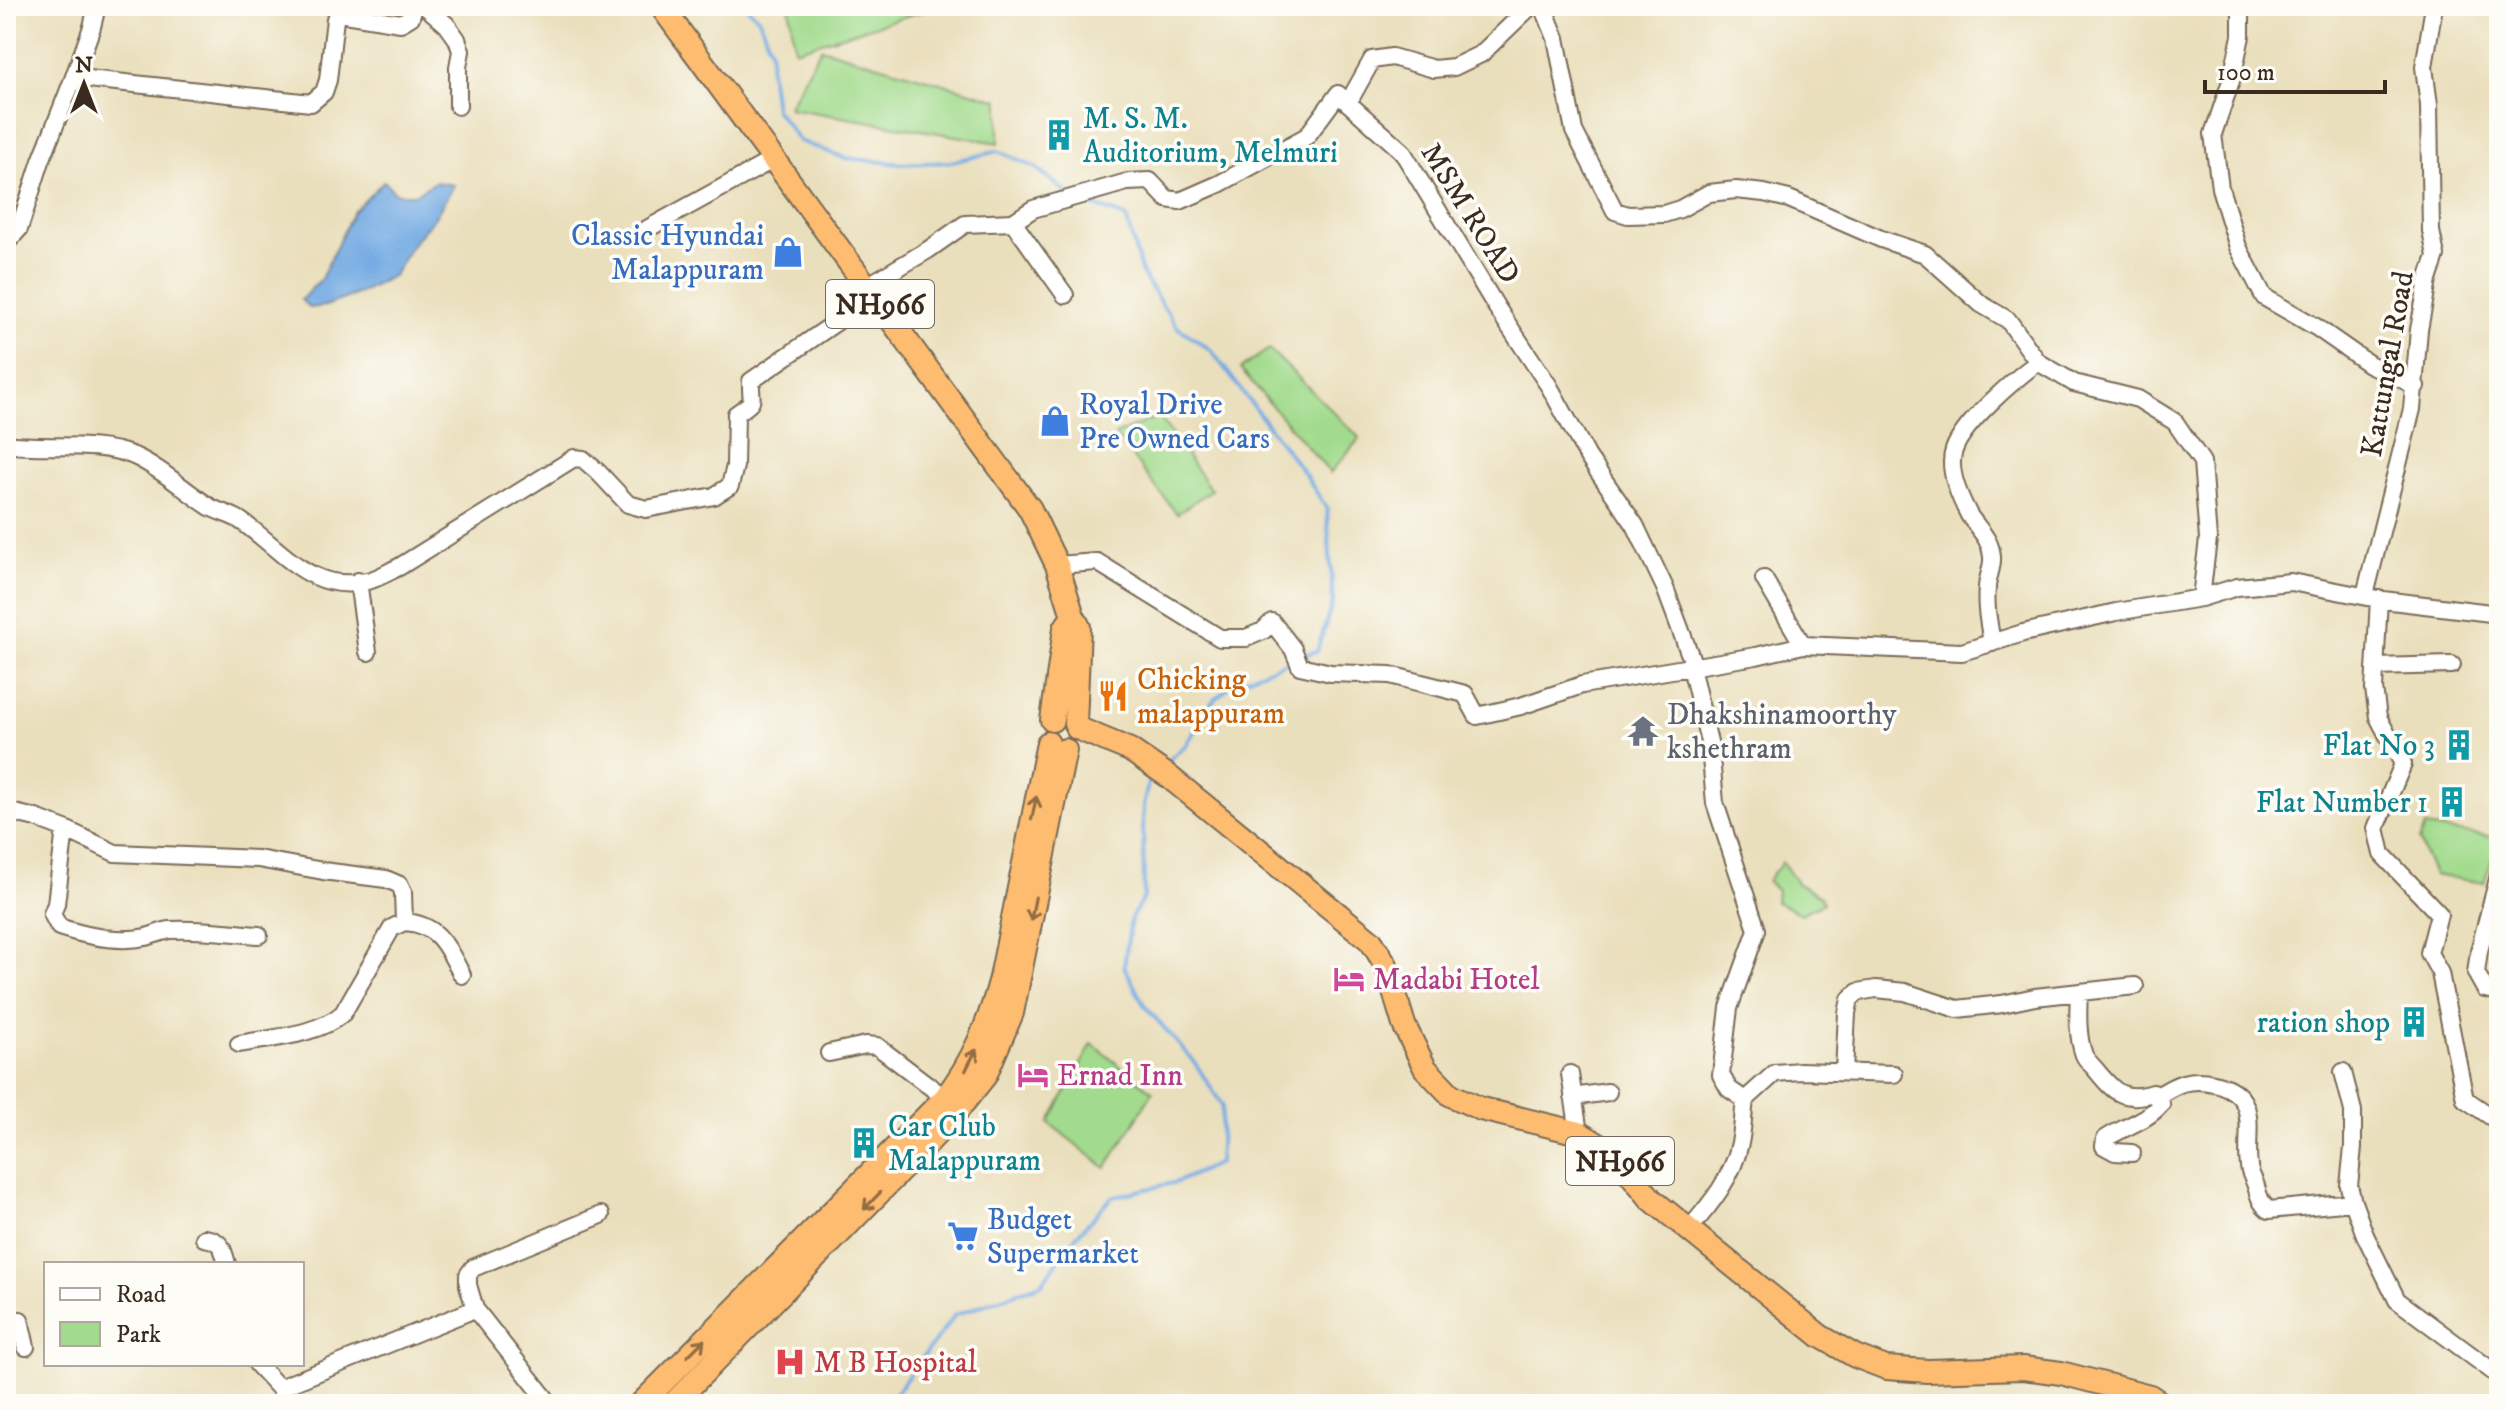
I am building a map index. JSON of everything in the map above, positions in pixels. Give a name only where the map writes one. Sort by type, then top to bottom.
[{"type":"highway","name":"NH966","points":[[661,6],[1030,509],[1057,565],[1079,627],[1067,739],[1130,750],[1168,776],[1371,941],[1386,965],[1404,1025],[1425,1068],[1451,1095],[1481,1109],[1579,1133],[1615,1155],[1651,1199],[1820,1336],[1855,1356],[1886,1368],[1927,1371],[2023,1368],[2061,1373],[2150,1396],[2162,1404]]},
{"type":"highway","points":[[1067,739],[1045,731],[1052,720],[1065,628],[1073,616]]},
{"type":"highway","points":[[641,1404],[945,1098],[962,1076],[992,1012],[1067,739]]},
{"type":"highway","points":[[665,1379],[677,1400],[938,1132],[971,1097],[985,1076],[1012,1013],[1067,739]]},
{"type":"street","points":[[6,239],[10,239],[19,229],[97,6]]},
{"type":"street","points":[[72,82],[79,78],[311,103],[324,92],[328,80],[338,13],[401,23],[411,17],[414,6]]},
{"type":"street","points":[[425,6],[447,25],[461,51],[458,106]]},
{"type":"street","points":[[6,444],[94,449],[133,456],[212,508],[236,518],[297,567],[317,578],[345,583],[370,580],[399,567],[574,458],[583,459],[628,504],[646,509],[714,496],[730,486],[735,466],[736,414],[750,405],[753,398],[751,381],[965,224],[1013,222],[1033,209],[1127,182],[1150,181],[1167,199],[1180,201],[1219,184],[1307,136],[1338,94],[1348,103],[1372,60],[1392,57],[1434,69],[1454,67],[1481,54],[1531,6]]},
{"type":"street","points":[[1543,6],[1556,38],[1574,131],[1615,211],[1628,215],[1664,214],[1709,193],[1736,190],[1789,199],[1881,239],[1925,254],[1981,304],[2008,320],[2038,362],[2074,383],[2138,399],[2175,422],[2202,462],[2208,539],[2201,598]]},
{"type":"street","points":[[2241,6],[2241,36],[2232,78],[2213,134],[2220,188],[2238,247],[2264,297],[2316,327],[2369,364],[2416,386]]},
{"type":"street","name":"Kattungal Road","points":[[2434,6],[2424,67],[2429,105],[2431,231],[2436,256],[2428,280],[2419,330],[2412,409],[2372,597],[2374,689],[2378,717],[2403,764],[2376,828],[2382,854],[2439,914],[2429,953],[2440,973],[2465,1099],[2499,1122]]},
{"type":"street","name":"MSM ROAD","points":[[1348,103],[1402,151],[1497,308],[1549,386],[1588,457],[1635,525],[1665,588],[1692,666],[1710,746],[1715,803],[1757,930],[1729,1008],[1721,1075],[1729,1089],[1745,1100]]},
{"type":"street","points":[[647,229],[774,159]]},
{"type":"street","points":[[1013,222],[1065,295]]},
{"type":"street","points":[[1992,643],[1986,608],[1992,557],[1985,534],[1970,516],[1954,480],[1953,451],[1981,413],[2009,383],[2038,362]]},
{"type":"street","points":[[1057,565],[1097,562],[1220,638],[1246,638],[1263,631],[1272,622],[1293,649],[1300,666],[1331,673],[1390,675],[1465,694],[1477,716],[1521,706],[1582,685],[1803,645],[1962,652],[2023,633],[2116,612],[2201,598],[2237,587],[2291,582],[2372,597],[2499,614]]},
{"type":"street","points":[[1764,579],[1803,645]]},
{"type":"street","points":[[358,581],[368,652]]},
{"type":"street","points":[[2375,667],[2452,665]]},
{"type":"street","points":[[6,811],[65,829],[115,853],[258,859],[386,879],[400,885],[403,892],[404,922]]},
{"type":"street","points":[[65,829],[56,904],[52,914],[59,927],[82,935],[123,940],[168,930],[259,935]]},
{"type":"street","points":[[2499,875],[2494,923],[2479,951],[2476,973],[2485,989],[2499,992]]},
{"type":"street","points":[[239,1044],[310,1030],[333,1022],[343,1013],[392,928],[404,922],[428,927],[444,942],[462,975]]},
{"type":"street","points":[[1844,1072],[1847,1013],[1850,999],[1858,992],[1876,989],[1905,992],[1957,1009],[2135,986]]},
{"type":"street","points":[[2079,992],[2078,1017],[2084,1056],[2111,1089],[2123,1095],[2140,1097],[2153,1093],[2161,1104],[2150,1117],[2130,1124],[2105,1139],[2104,1146],[2115,1152],[2132,1153]]},
{"type":"street","points":[[829,1053],[872,1044],[945,1098]]},
{"type":"street","points":[[2343,1072],[2353,1111],[2349,1186],[2365,1235],[2397,1300],[2499,1376]]},
{"type":"street","points":[[1689,1229],[1714,1200],[1729,1174],[1740,1145],[1745,1100],[1775,1073],[1894,1074]]},
{"type":"street","points":[[1570,1074],[1579,1133]]},
{"type":"street","points":[[2156,1097],[2185,1081],[2200,1080],[2235,1092],[2244,1104],[2250,1121],[2249,1166],[2260,1203],[2269,1210],[2353,1202]]},
{"type":"street","points":[[1573,1097],[1608,1092]]},
{"type":"street","points":[[550,1404],[475,1309],[468,1275],[473,1268],[601,1215]]},
{"type":"street","points":[[204,1238],[214,1239],[223,1248],[226,1262]]},
{"type":"street","points":[[279,1388],[475,1309]]},
{"type":"street","points":[[6,1319],[20,1320],[26,1347]]},
{"type":"street","points":[[259,1367],[279,1388],[288,1404]]},
{"type":"green space","points":[[789,6],[937,6],[937,7],[795,50]]},
{"type":"green space","points":[[821,48],[999,100],[999,143],[788,108]]},
{"type":"green space","points":[[1269,349],[1360,438],[1330,473],[1240,369]]},
{"type":"green space","points":[[1159,416],[1211,490],[1177,514],[1115,435]]},
{"type":"green space","points":[[2425,827],[2499,838],[2484,883],[2434,875],[2419,841]]},
{"type":"green space","points":[[1782,862],[1798,884],[1821,896],[1823,903],[1801,914],[1776,902],[1777,891],[1767,881]]},
{"type":"green space","points":[[1092,1044],[1153,1092],[1106,1168],[1049,1123]]},
{"type":"water","points":[[384,181],[396,194],[415,194],[435,182],[454,185],[394,275],[360,293],[310,308],[301,300],[321,279],[353,212]]},
{"type":"waterway","points":[[745,6],[759,18],[771,51],[775,109],[799,141],[845,158],[902,164],[951,162],[998,151],[1036,168],[1067,193]]},
{"type":"waterway","points":[[1082,201],[1126,217],[1142,274],[1177,327],[1211,350],[1306,476],[1327,509],[1333,601],[1317,651],[1302,656]]},
{"type":"waterway","points":[[1163,765],[1186,745],[1212,702],[1232,684],[1294,659]]},
{"type":"waterway","points":[[887,1404],[955,1315],[1041,1284],[1078,1234],[1112,1197],[1177,1182],[1219,1163],[1222,1105],[1195,1063],[1144,1005],[1124,966],[1131,918],[1144,897],[1143,806],[1153,773]]},
{"type":"place","name":"M. S. M. Auditorium, Melmuri","points":[[1059,135]]},
{"type":"place","name":"Classic Hyundai Malappuram","points":[[788,252]]},
{"type":"place","name":"Royal Drive Pre Owned Cars","points":[[1055,421]]},
{"type":"place","name":"Chicking malappuram","points":[[1113,696]]},
{"type":"place","name":"Dhakshinamoorthy kshethram","points":[[1643,731]]},
{"type":"place","name":"Flat No 3","points":[[2459,745]]},
{"type":"place","name":"Flat Number 1","points":[[2452,802]]},
{"type":"place","name":"Madabi Hotel","points":[[1349,979]]},
{"type":"place","name":"ration shop","points":[[2414,1022]]},
{"type":"place","name":"Ernad Inn","points":[[1033,1075]]},
{"type":"place","name":"Car Club Malappuram","points":[[864,1143]]},
{"type":"place","name":"Budget Supermarket","points":[[963,1236]]},
{"type":"place","name":"M B Hospital","points":[[790,1362]]}]
